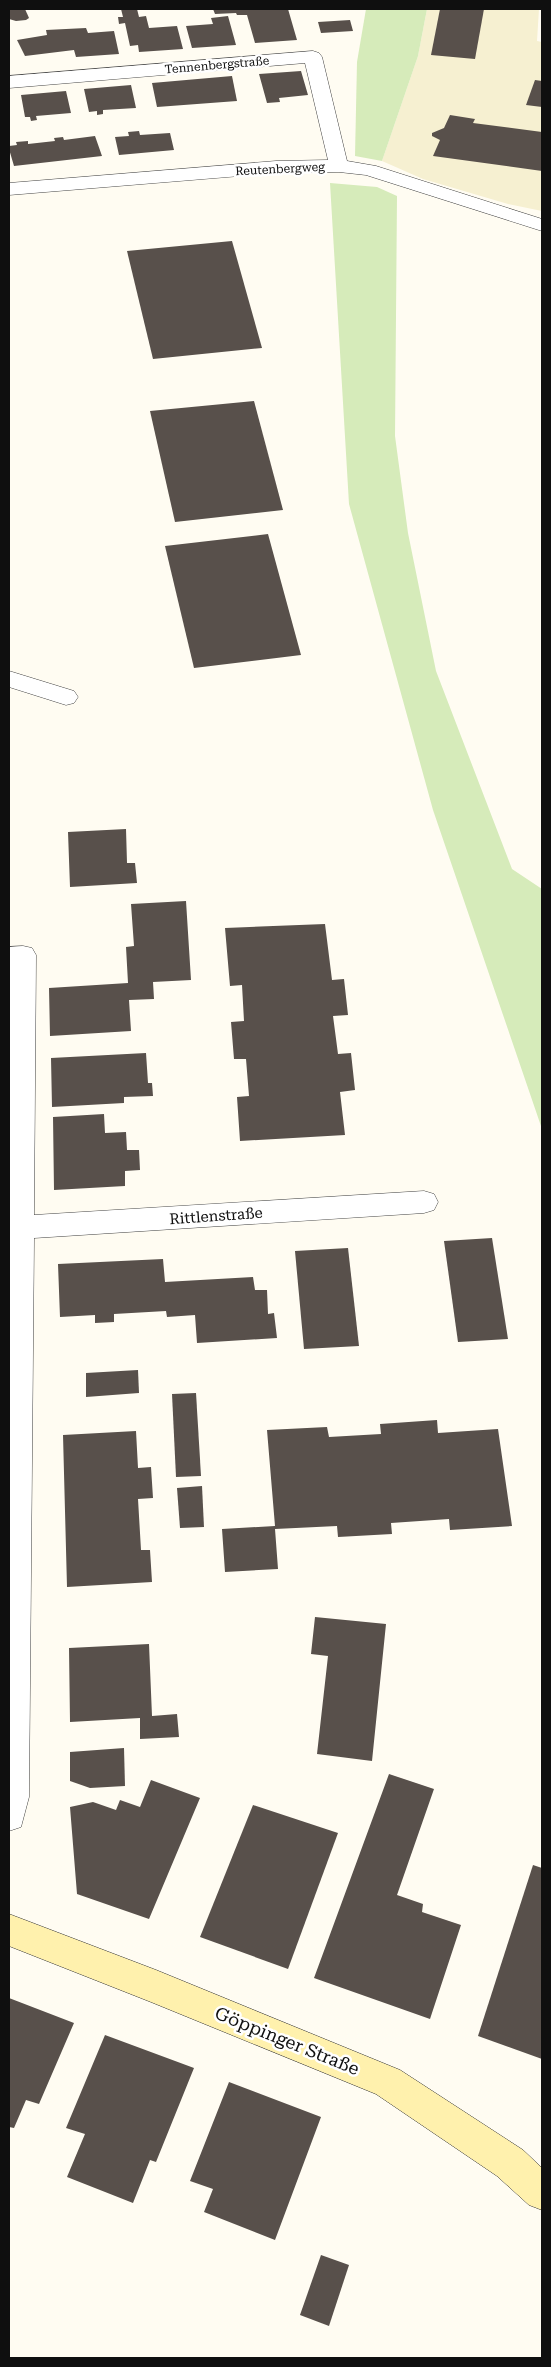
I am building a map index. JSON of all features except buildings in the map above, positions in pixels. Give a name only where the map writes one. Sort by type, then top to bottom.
[{"type":"street","name":"Tennenbergstraße","points":[[9,82],[313,57],[339,166]]},
{"type":"street","name":"Reutenbergweg","points":[[9,189],[276,167],[339,166],[377,172],[542,225]]},
{"type":"street","points":[[9,679],[66,697]]},
{"type":"street","points":[[9,1816],[13,1797],[16,955]]},
{"type":"street","name":"Rittlenstraße","points":[[14,1228],[424,1202]]},
{"type":"street","name":"Göppinger Straße","points":[[9,1930],[156,1987],[388,2082],[510,2163],[542,2192]]},
{"type":"shaded area","points":[[427,9],[539,9],[537,41],[542,42],[542,211],[508,204],[423,179],[382,161],[418,56]]},
{"type":"green space","points":[[366,9],[427,9],[418,56],[382,161],[355,156],[357,62]]},
{"type":"green space","points":[[330,183],[377,187],[397,196],[395,436],[408,533],[436,671],[512,869],[542,889],[542,1129],[433,810],[349,504]]}]
